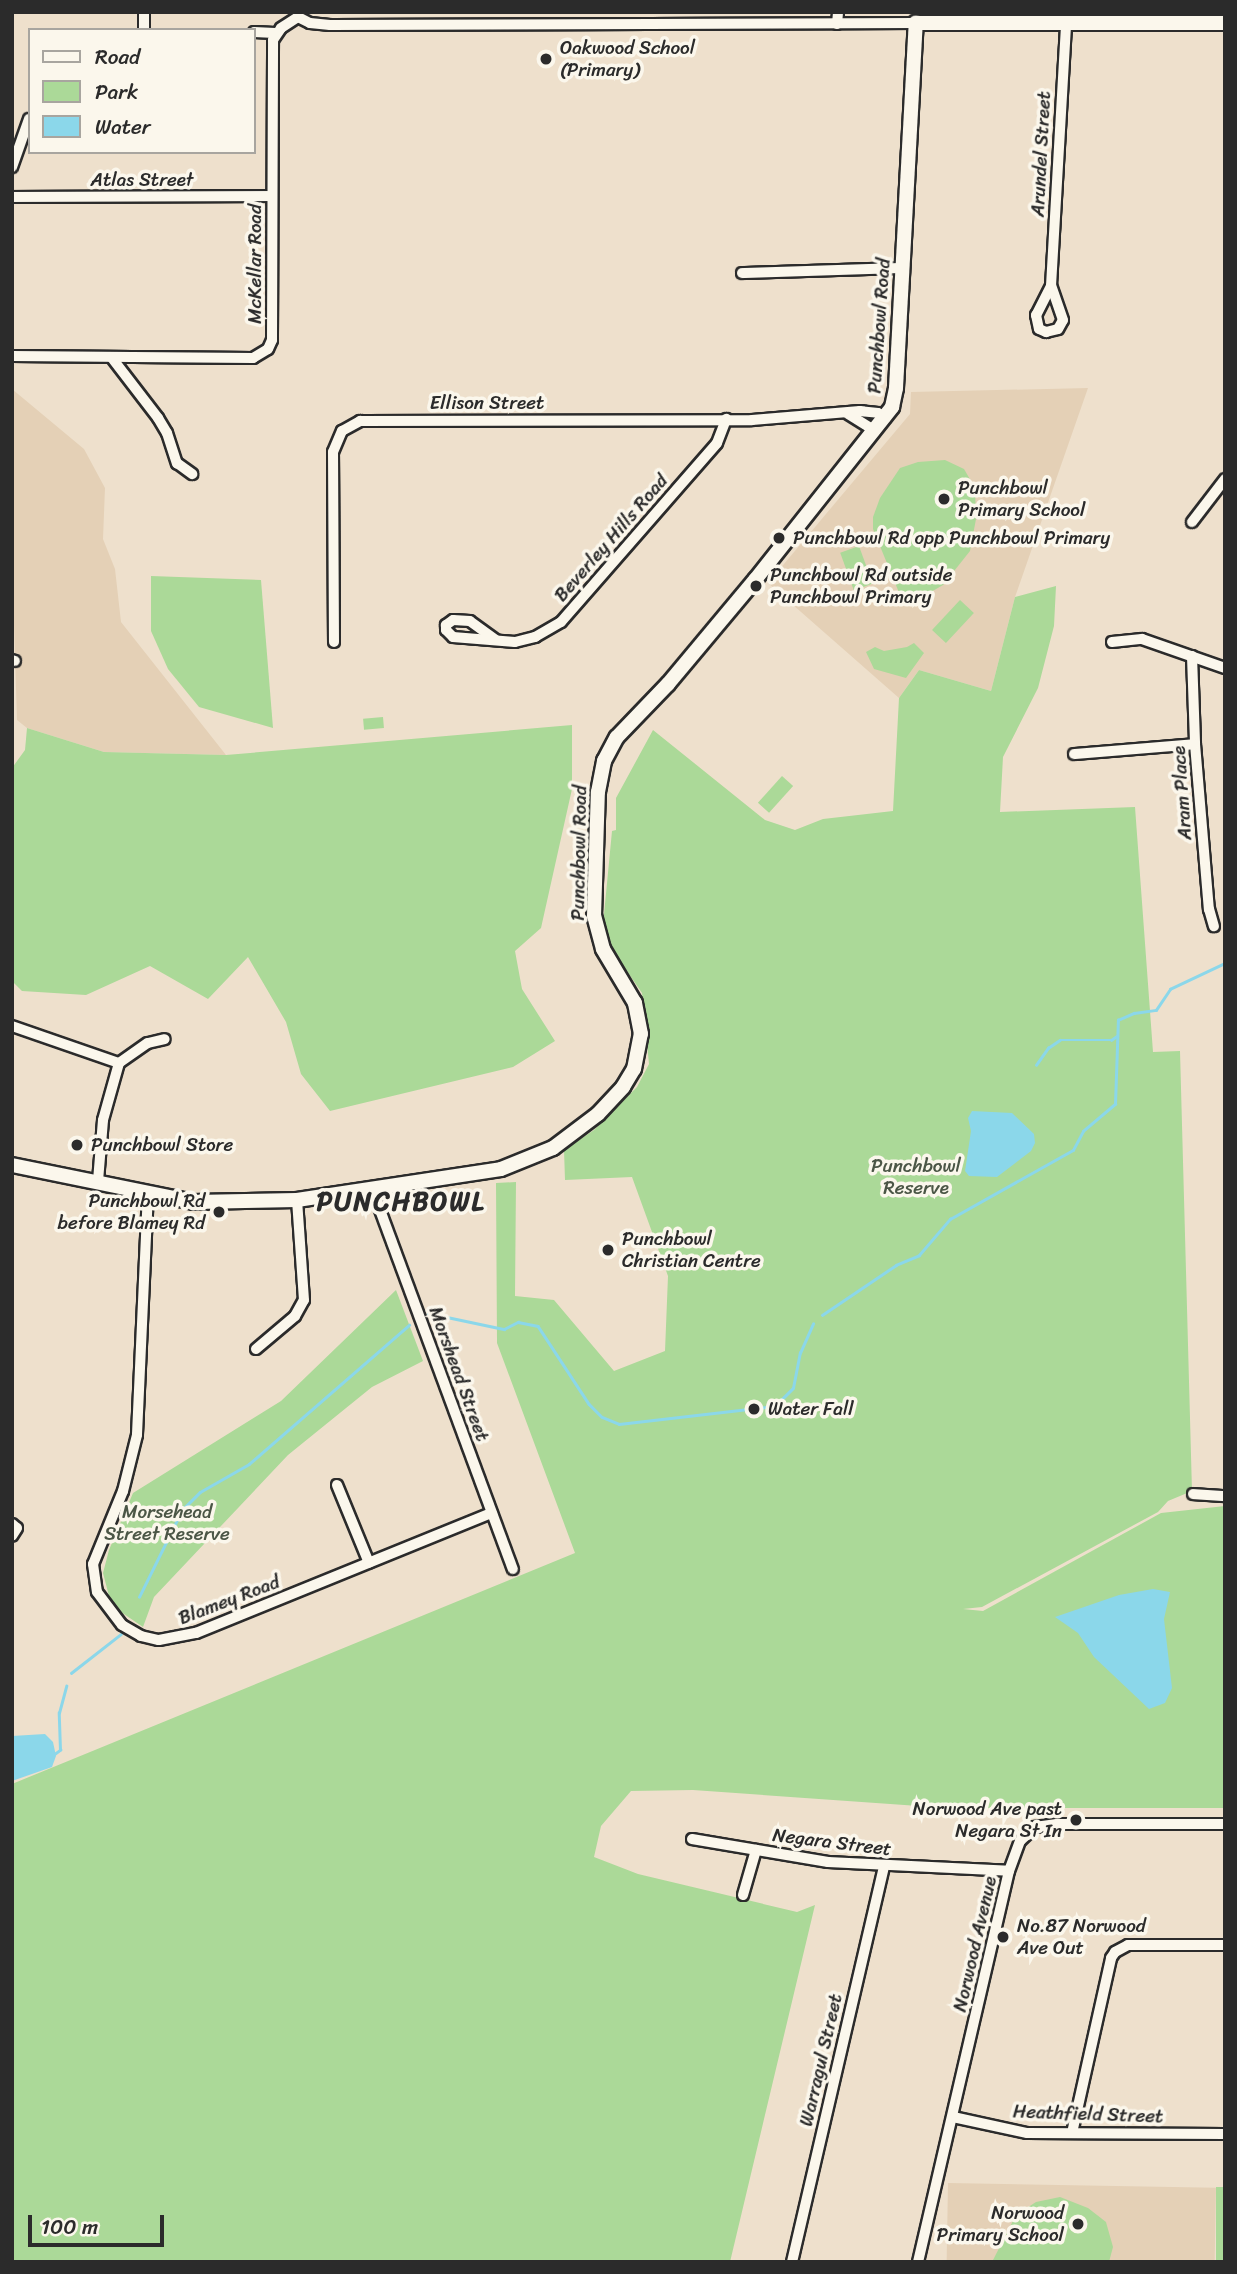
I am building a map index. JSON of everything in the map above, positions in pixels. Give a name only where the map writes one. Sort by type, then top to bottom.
[{"type":"street","points":[[567,12],[567,25]]},
{"type":"street","points":[[837,24],[838,12]]},
{"type":"street","points":[[256,32],[275,33],[297,14],[317,24],[1066,24],[1119,18],[1225,23]]},
{"type":"street","name":"Punchbowl Road","points":[[12,1166],[216,1204],[297,1200],[373,1191],[483,1172],[534,1157],[574,1134],[623,1087],[637,1061],[641,1034],[635,1003],[603,949],[594,916],[598,792],[604,761],[617,737],[671,680],[875,431],[894,401],[916,23]]},
{"type":"street","name":"Arundel Street","points":[[1051,286],[1066,24]]},
{"type":"street","name":"McKellar Road","points":[[12,356],[253,358],[268,349],[272,340],[275,33]]},
{"type":"street","points":[[12,167],[28,121]]},
{"type":"street","name":"Atlas Street","points":[[12,197],[272,196]]},
{"type":"street","points":[[742,273],[903,268]]},
{"type":"street","points":[[112,358],[167,433],[174,467],[192,474]]},
{"type":"street","name":"Ellison Street","points":[[334,642],[333,452],[336,440],[349,425],[360,421],[726,419],[872,412],[885,418]]},
{"type":"street","points":[[847,414],[875,431]]},
{"type":"street","name":"Beverley Hills Road","points":[[496,640],[525,641],[561,622],[717,443],[726,419]]},
{"type":"street","points":[[1192,522],[1225,479]]},
{"type":"street","points":[[1112,642],[1142,639],[1225,668]]},
{"type":"street","name":"Aram Place","points":[[1192,656],[1195,744],[1209,909],[1214,926]]},
{"type":"street","points":[[1074,754],[1195,744]]},
{"type":"street","points":[[12,1026],[120,1063]]},
{"type":"street","points":[[99,1181],[103,1120],[120,1063],[148,1043],[165,1039]]},
{"type":"street","name":"Morshead Street","points":[[373,1191],[513,1569]]},
{"type":"street","name":"Blamey Road","points":[[148,1192],[137,1435],[123,1491],[96,1549],[93,1564],[97,1592],[121,1625],[141,1636],[177,1639],[492,1514]]},
{"type":"street","points":[[256,1349],[295,1317],[304,1300],[297,1200]]},
{"type":"street","points":[[337,1485],[369,1563]]},
{"type":"street","points":[[1193,1494],[1225,1496]]},
{"type":"street","points":[[12,1524],[17,1528],[12,1536]]},
{"type":"street","name":"Norwood Avenue","points":[[918,2262],[1009,1871],[1020,1841],[1035,1827],[1065,1824],[1225,1824]]},
{"type":"street","name":"Negara Street","points":[[692,1839],[828,1862],[1009,1871]]},
{"type":"street","points":[[743,1895],[756,1850]]},
{"type":"street","name":"Warragul Street","points":[[792,2262],[884,1866]]},
{"type":"street","points":[[1072,2133],[1111,1958],[1115,1952],[1128,1945],[1225,1945]]},
{"type":"street","name":"Heathfield Street","points":[[953,2117],[1018,2132],[1225,2134]]},
{"type":"shaded area","name":"Punchbowl Primary School","points":[[1088,388],[1015,597],[991,691],[919,670],[899,698],[768,583],[910,414],[911,392]]},
{"type":"shaded area","points":[[12,389],[84,449],[105,488],[103,539],[115,569],[121,622],[226,755],[104,752],[27,728],[17,720],[12,562]]},
{"type":"shaded area","name":"Norwood Primary School","points":[[948,2183],[1216,2188],[1215,2262],[947,2262]]},
{"type":"green space","points":[[945,460],[964,469],[975,488],[976,519],[970,551],[943,585],[919,599],[900,595],[873,529],[873,517],[880,498],[900,468],[918,462]]},
{"type":"green space","points":[[859,546],[873,584],[854,590],[840,553]]},
{"type":"green space","points":[[151,576],[261,580],[273,728],[199,707],[168,669],[151,631]]},
{"type":"green space","name":"Punchbowl Reserve","points":[[1056,586],[1054,626],[1038,688],[1003,757],[1000,812],[1135,807],[1153,1052],[1180,1051],[1192,1491],[1168,1501],[1158,1512],[982,1607],[963,1609],[983,1611],[1161,1513],[1225,1506],[1225,1808],[947,1808],[693,1790],[631,1791],[601,1826],[594,1857],[638,1874],[797,1912],[815,1905],[730,2262],[12,2262],[12,1784],[575,1553],[497,1343],[496,1183],[516,1182],[515,1296],[554,1300],[614,1371],[665,1351],[668,1276],[632,1177],[565,1180],[564,1150],[594,1130],[637,1087],[649,1064],[642,993],[602,935],[612,831],[616,830],[616,798],[653,730],[765,820],[795,830],[823,819],[893,811],[899,698],[919,670],[991,691],[1015,597]]},
{"type":"green space","points":[[960,600],[974,613],[946,643],[932,630]]},
{"type":"green space","points":[[914,643],[924,653],[906,678],[874,669],[866,652],[875,647],[884,651]]},
{"type":"green space","points":[[383,717],[384,728],[364,730],[363,719]]},
{"type":"green space","points":[[572,725],[572,789],[541,928],[515,951],[522,989],[555,1041],[513,1067],[330,1111],[301,1074],[286,1022],[248,957],[208,999],[150,966],[86,995],[22,991],[12,981],[12,768],[25,750],[27,728],[104,752],[226,755]]},
{"type":"green space","points":[[782,776],[793,786],[769,813],[758,803]]},
{"type":"green space","name":"Morsehead Street Reserve","points":[[396,1290],[423,1361],[372,1387],[288,1455],[154,1597],[143,1627],[121,1612],[109,1596],[103,1573],[109,1550],[133,1493],[281,1401]]},
{"type":"green space","points":[[1216,2187],[1225,2187],[1225,2262],[1216,2262]]},
{"type":"green space","points":[[1060,2197],[1088,2208],[1106,2222],[1113,2247],[1109,2262],[992,2262],[1016,2215],[1036,2202]]},
{"type":"water","points":[[972,1111],[1012,1113],[1034,1134],[1035,1143],[1031,1151],[997,1177],[969,1176],[965,1171],[971,1131],[968,1118]]},
{"type":"water","points":[[1153,1589],[1170,1592],[1164,1619],[1172,1688],[1165,1703],[1149,1709],[1094,1657],[1078,1633],[1055,1617],[1119,1595]]},
{"type":"water","points":[[45,1734],[53,1742],[56,1756],[52,1767],[12,1781],[12,1736]]},
{"type":"waterway","points":[[822,1315],[896,1265],[919,1255],[950,1219],[1073,1150],[1083,1131],[1115,1104],[1118,1020],[1134,1013],[1156,1010],[1170,989],[1225,963]]},
{"type":"waterway","points":[[1036,1065],[1048,1048],[1060,1040],[1111,1040],[1117,1036]]},
{"type":"waterway","points":[[428,1313],[504,1329],[518,1322],[538,1326],[589,1404],[602,1417],[619,1424],[775,1406],[793,1388],[800,1353],[813,1324]]},
{"type":"waterway","points":[[139,1597],[182,1510],[200,1492],[249,1464],[409,1325]]},
{"type":"waterway","points":[[71,1673],[121,1634]]},
{"type":"waterway","points":[[53,1755],[60,1750],[59,1713],[66,1686]]},
{"type":"place","name":"Oakwood School (Primary)","points":[[546,59]]},
{"type":"place","name":"Punchbowl Primary School","points":[[944,499]]},
{"type":"place","name":"Punchbowl Rd opp Punchbowl Primary","points":[[779,538]]},
{"type":"place","name":"Punchbowl Rd outside Punchbowl Primary","points":[[756,586]]},
{"type":"place","name":"Punchbowl Store","points":[[77,1145]]},
{"type":"place","name":"Punchbowl Rd before Blamey Rd","points":[[219,1212]]},
{"type":"place","name":"Punchbowl Christian Centre","points":[[608,1250]]},
{"type":"place","name":"Water Fall","points":[[754,1409]]},
{"type":"place","name":"Norwood Ave past Negara St In","points":[[1076,1820]]},
{"type":"place","name":"No.87 Norwood Ave Out","points":[[1003,1937]]},
{"type":"place","name":"Norwood Primary School","points":[[1078,2224]]},
{"type":"district","name":"PUNCHBOWL","points":[[401,1202]]}]
